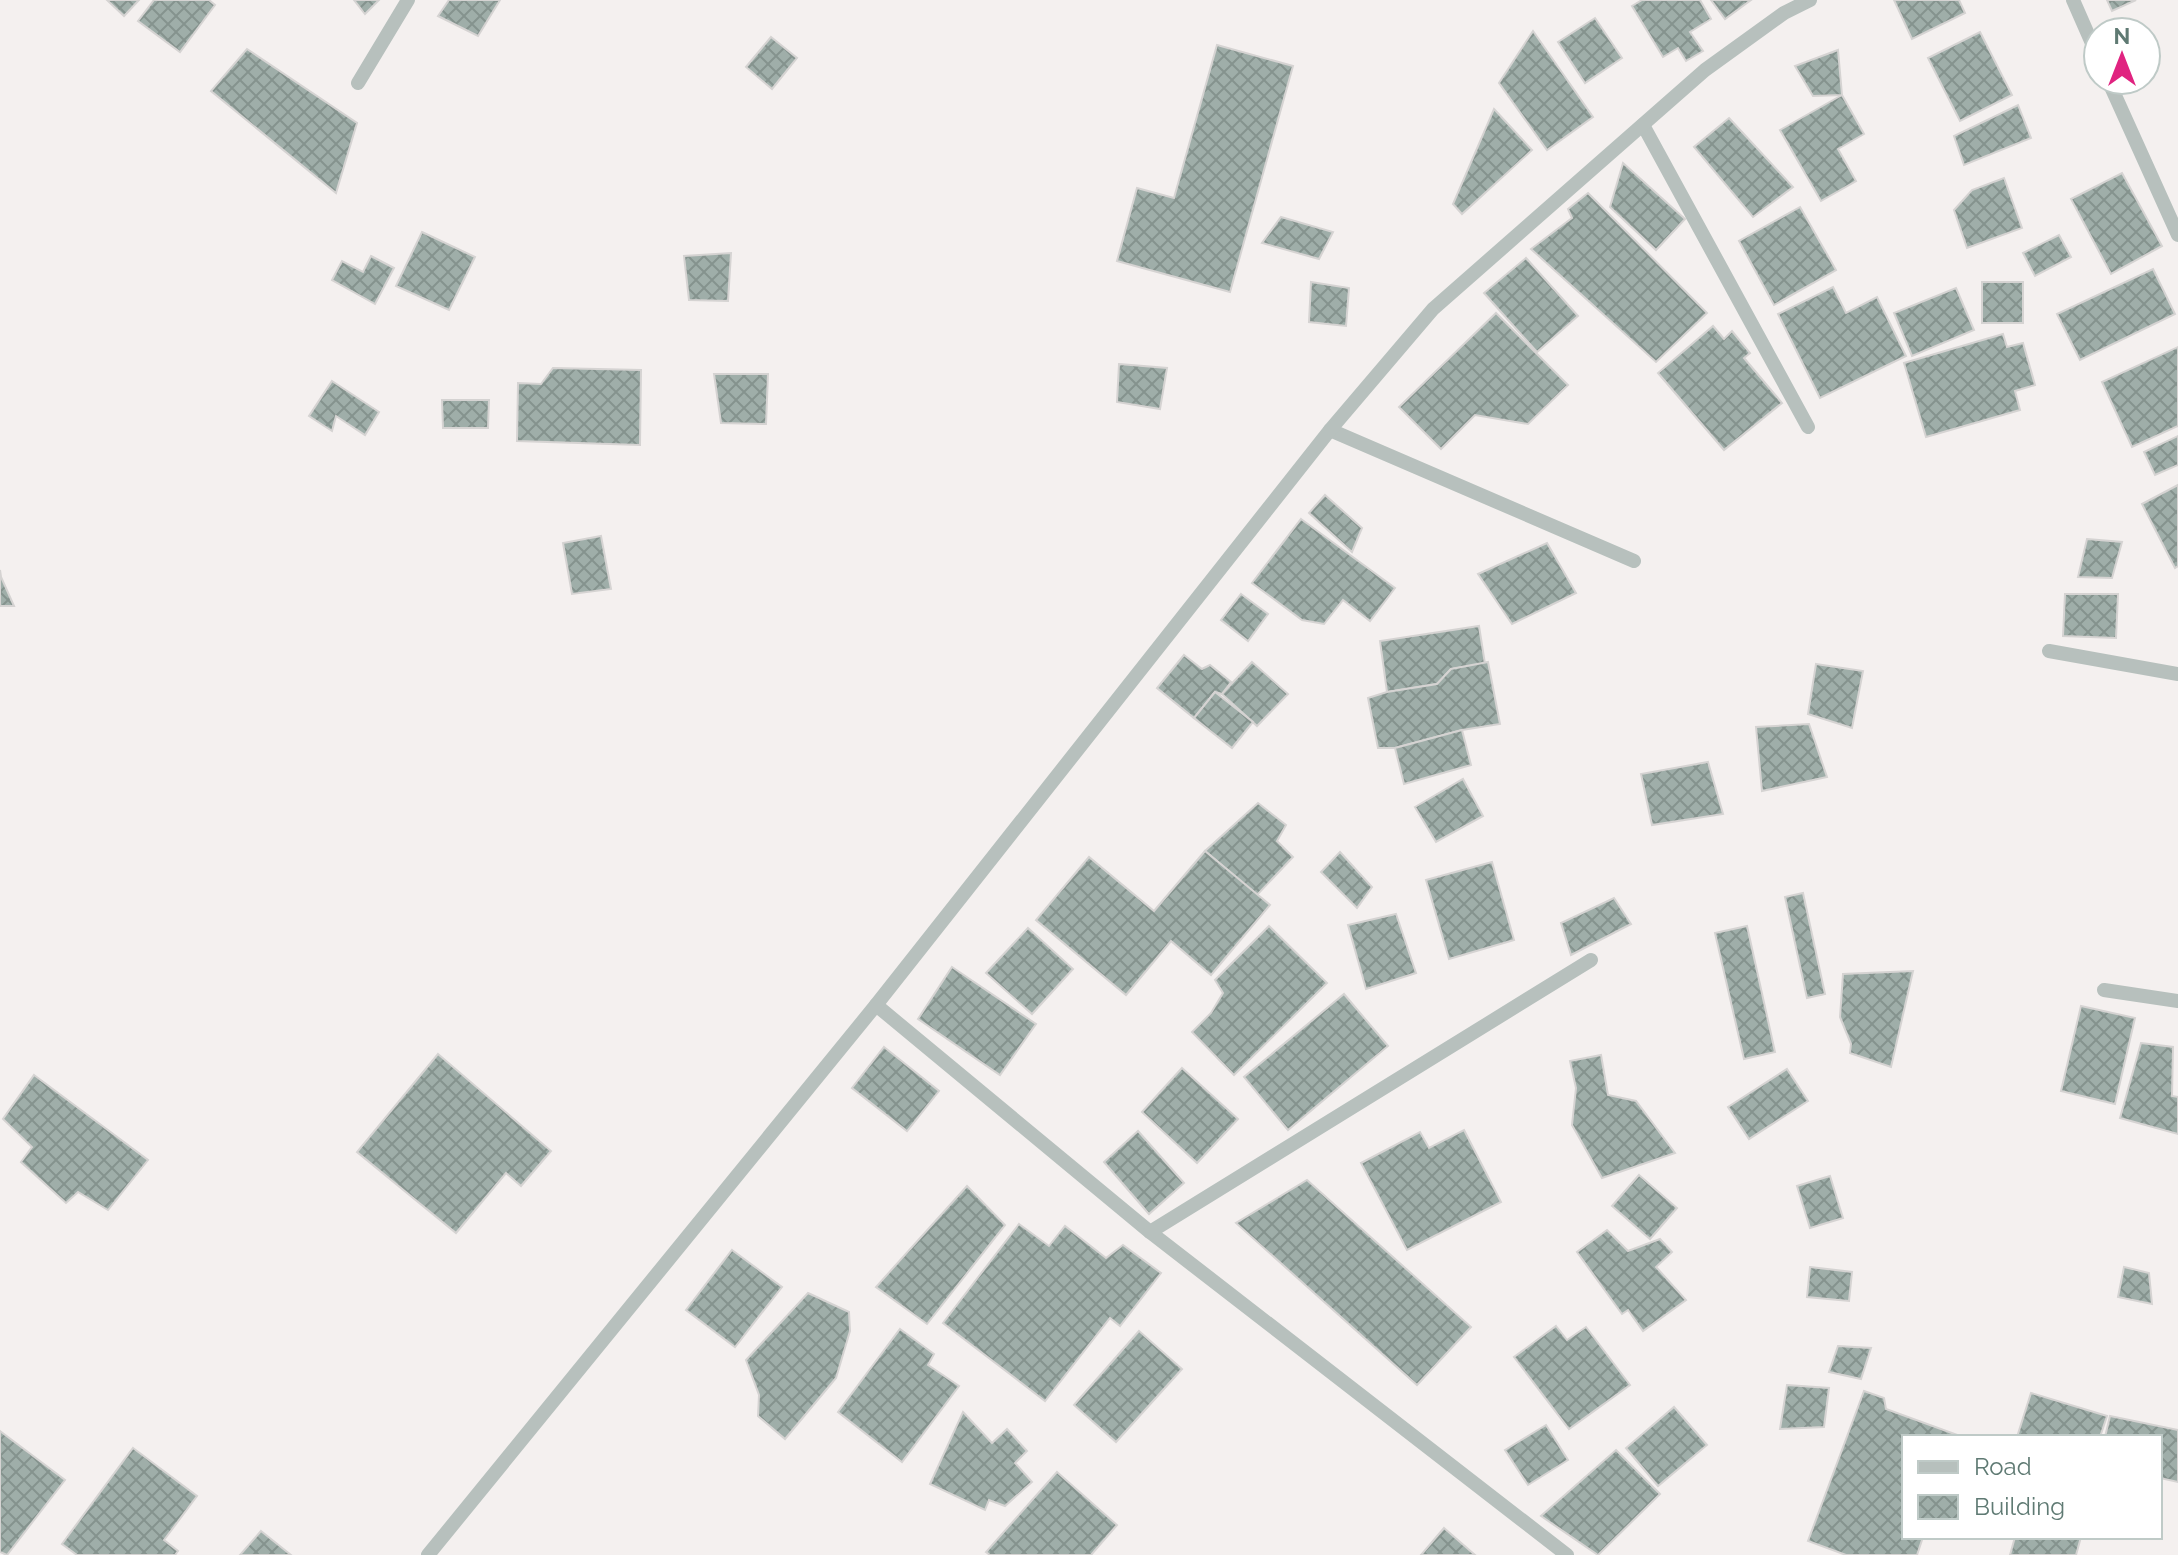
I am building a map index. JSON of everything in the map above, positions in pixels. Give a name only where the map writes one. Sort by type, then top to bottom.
[{"type":"street","points":[[358,83],[408,0]]},
{"type":"street","points":[[433,1553],[876,1005],[1330,430],[1433,309],[1705,70],[1784,13],[1810,0]]},
{"type":"street","points":[[2073,0],[2082,21]]},
{"type":"street","points":[[2115,96],[2178,235]]},
{"type":"street","points":[[1643,125],[1808,427]]},
{"type":"street","points":[[1330,430],[1634,561]]},
{"type":"street","points":[[2049,651],[2178,674]]},
{"type":"street","points":[[1150,1232],[1591,960]]},
{"type":"street","points":[[2104,990],[2178,1001]]},
{"type":"street","points":[[876,1005],[1150,1232],[1567,1555]]},
{"type":"building","points":[[107,0],[139,0],[124,16]]},
{"type":"building","points":[[154,0],[209,0],[215,5],[180,52],[138,21]]},
{"type":"building","points":[[354,0],[379,0],[365,14]]},
{"type":"building","points":[[449,0],[500,0],[478,36],[438,16]]},
{"type":"building","points":[[1642,0],[1700,0],[1711,19],[1690,32],[1703,51],[1686,61],[1678,48],[1663,57],[1632,6]]},
{"type":"building","points":[[1711,0],[1751,0],[1725,19]]},
{"type":"building","points":[[1894,0],[1959,0],[1965,13],[1912,39]]},
{"type":"building","points":[[2107,0],[2136,0],[2112,11]]},
{"type":"building","points":[[1595,18],[1622,58],[1585,83],[1558,42]]},
{"type":"building","points":[[1533,31],[1593,117],[1547,150],[1499,83]]},
{"type":"building","points":[[1980,32],[2012,95],[1960,121],[1928,58]]},
{"type":"building","points":[[771,37],[797,58],[772,89],[746,67]]},
{"type":"building","points":[[1217,45],[1293,66],[1230,292],[1117,261],[1137,188],[1174,198]]},
{"type":"building","points":[[247,49],[357,123],[336,193],[211,91]]},
{"type":"building","points":[[1838,50],[1842,95],[1813,96],[1795,66]]},
{"type":"building","points":[[1842,95],[1864,134],[1838,149],[1856,181],[1821,201],[1780,130]]},
{"type":"building","points":[[2018,105],[2031,138],[1964,165],[1954,136]]},
{"type":"building","points":[[1494,109],[1532,150],[1462,214],[1453,204]]},
{"type":"building","points":[[1729,118],[1793,187],[1753,217],[1694,147]]},
{"type":"building","points":[[1623,163],[1685,219],[1656,250],[1610,207]]},
{"type":"building","points":[[2122,173],[2162,246],[2111,274],[2071,199]]},
{"type":"building","points":[[2004,178],[2022,228],[1967,248],[1954,210],[1972,190]]},
{"type":"building","points":[[1588,193],[1707,313],[1656,362],[1531,249],[1572,218],[1568,209]]},
{"type":"building","points":[[1800,207],[1836,270],[1774,305],[1739,241]]},
{"type":"building","points":[[1281,217],[1333,232],[1319,259],[1262,243]]},
{"type":"building","points":[[422,232],[475,257],[449,310],[396,286]]},
{"type":"building","points":[[2059,235],[2071,257],[2035,276],[2023,253]]},
{"type":"building","points":[[731,253],[728,301],[689,300],[684,256]]},
{"type":"building","points":[[371,256],[394,268],[375,304],[332,280],[342,261],[363,272]]},
{"type":"building","points":[[1526,258],[1578,316],[1537,352],[1484,293]]},
{"type":"building","points":[[2153,269],[2175,314],[2080,360],[2057,314]]},
{"type":"building","points":[[1311,282],[1349,288],[1346,326],[1309,322]]},
{"type":"building","points":[[1982,282],[2023,282],[2023,323],[1982,323]]},
{"type":"building","points":[[1833,287],[1846,313],[1877,297],[1906,356],[1820,398],[1778,314]]},
{"type":"building","points":[[1956,288],[1974,330],[1912,356],[1894,313]]},
{"type":"building","points":[[1496,313],[1568,385],[1528,424],[1475,415],[1441,449],[1399,407]]},
{"type":"building","points":[[1713,326],[1724,339],[1732,331],[1750,353],[1744,358],[1782,403],[1724,450],[1658,373]]},
{"type":"building","points":[[2003,334],[2007,347],[2023,343],[2035,385],[2015,391],[2020,410],[1926,437],[1904,363]]},
{"type":"building","points":[[2178,347],[2178,426],[2132,447],[2102,382]]},
{"type":"building","points":[[1119,364],[1167,368],[1160,409],[1117,402]]},
{"type":"building","points":[[553,368],[641,370],[640,445],[517,441],[518,383],[541,384]]},
{"type":"building","points":[[714,374],[768,374],[766,424],[721,423]]},
{"type":"building","points":[[332,381],[379,412],[365,435],[336,416],[332,431],[309,416]]},
{"type":"building","points":[[442,400],[489,400],[488,428],[443,428]]},
{"type":"building","points":[[2178,436],[2178,465],[2155,475],[2144,452]]},
{"type":"building","points":[[2178,485],[2178,566],[2175,568],[2142,504]]},
{"type":"building","points":[[1325,495],[1362,528],[1352,552],[1309,513]]},
{"type":"building","points":[[1301,519],[1395,588],[1370,621],[1343,600],[1324,624],[1302,620],[1252,583]]},
{"type":"building","points":[[601,536],[611,589],[572,594],[563,543]]},
{"type":"building","points":[[2087,539],[2122,542],[2112,578],[2078,577]]},
{"type":"building","points":[[1547,543],[1576,593],[1512,624],[1478,574]]},
{"type":"building","points":[[0,570],[1,577],[14,606],[0,606]]},
{"type":"building","points":[[1241,594],[1268,614],[1248,641],[1221,620]]},
{"type":"building","points":[[2065,594],[2118,594],[2116,638],[2063,636]]},
{"type":"building","points":[[1479,626],[1485,664],[1451,669],[1437,684],[1387,692],[1380,641]]},
{"type":"building","points":[[1184,655],[1202,669],[1210,665],[1231,682],[1222,694],[1215,692],[1194,718],[1157,688]]},
{"type":"building","points":[[1252,662],[1288,694],[1257,726],[1222,694]]},
{"type":"building","points":[[1488,662],[1500,724],[1462,730],[1395,748],[1378,748],[1368,698],[1437,684],[1451,669]]},
{"type":"building","points":[[1816,664],[1863,671],[1852,728],[1808,714]]},
{"type":"building","points":[[1215,692],[1253,722],[1232,748],[1194,718]]},
{"type":"building","points":[[1809,724],[1827,777],[1762,791],[1756,727]]},
{"type":"building","points":[[1462,730],[1471,765],[1404,784],[1395,748]]},
{"type":"building","points":[[1708,762],[1723,814],[1652,825],[1641,774]]},
{"type":"building","points":[[1463,779],[1483,816],[1436,842],[1415,807]]},
{"type":"building","points":[[1258,803],[1286,825],[1277,841],[1293,857],[1257,895],[1205,851]]},
{"type":"building","points":[[1205,851],[1270,905],[1211,975],[1171,941],[1126,995],[1036,920],[1089,857],[1154,911]]},
{"type":"building","points":[[1340,852],[1372,887],[1357,908],[1321,872]]},
{"type":"building","points":[[1492,862],[1514,940],[1449,959],[1426,880]]},
{"type":"building","points":[[1803,893],[1825,994],[1807,998],[1785,897]]},
{"type":"building","points":[[1614,898],[1631,924],[1571,955],[1561,923]]},
{"type":"building","points":[[1396,914],[1416,973],[1366,989],[1348,925]]},
{"type":"building","points":[[1269,926],[1327,983],[1234,1075],[1192,1032],[1211,1013],[1223,993],[1215,980]]},
{"type":"building","points":[[1747,926],[1775,1052],[1744,1059],[1715,933]]},
{"type":"building","points":[[1028,928],[1073,969],[1032,1014],[986,973]]},
{"type":"building","points":[[952,967],[1036,1024],[1000,1075],[918,1019]]},
{"type":"building","points":[[1913,971],[1891,1067],[1850,1053],[1851,1044],[1840,1017],[1843,974]]},
{"type":"building","points":[[1344,994],[1388,1046],[1288,1130],[1244,1077]]},
{"type":"building","points":[[2081,1006],[2135,1018],[2115,1104],[2061,1091]]},
{"type":"building","points":[[2141,1043],[2173,1047],[2172,1096],[2178,1097],[2178,1134],[2120,1118]]},
{"type":"building","points":[[884,1047],[939,1091],[907,1131],[852,1088]]},
{"type":"building","points":[[438,1054],[551,1151],[521,1186],[506,1173],[456,1233],[357,1152]]},
{"type":"building","points":[[1601,1055],[1608,1095],[1636,1101],[1675,1153],[1602,1178],[1572,1125],[1576,1088],[1570,1061]]},
{"type":"building","points":[[1182,1068],[1238,1119],[1197,1163],[1142,1112]]},
{"type":"building","points":[[1787,1069],[1808,1101],[1749,1139],[1728,1107]]},
{"type":"building","points":[[34,1075],[148,1160],[108,1210],[78,1192],[66,1203],[21,1162],[32,1147],[3,1119]]},
{"type":"building","points":[[1464,1130],[1501,1202],[1407,1250],[1361,1163],[1420,1132],[1429,1148]]},
{"type":"building","points":[[1138,1131],[1184,1183],[1149,1214],[1104,1162]]},
{"type":"building","points":[[1639,1175],[1677,1208],[1650,1239],[1612,1206]]},
{"type":"building","points":[[1830,1176],[1843,1218],[1810,1228],[1797,1186]]},
{"type":"building","points":[[1307,1180],[1471,1327],[1417,1385],[1236,1223]]},
{"type":"building","points":[[967,1186],[1005,1225],[927,1324],[876,1287]]},
{"type":"building","points":[[1019,1224],[1049,1246],[1065,1226],[1106,1258],[1123,1245],[1161,1273],[1120,1326],[1110,1318],[1045,1401],[943,1323]]},
{"type":"building","points":[[1607,1230],[1628,1251],[1660,1239],[1672,1252],[1656,1267],[1686,1300],[1643,1331],[1628,1310],[1622,1314],[1577,1252]]},
{"type":"building","points":[[732,1250],[782,1287],[735,1347],[686,1310]]},
{"type":"building","points":[[1810,1267],[1852,1272],[1849,1301],[1807,1297]]},
{"type":"building","points":[[2124,1267],[2149,1273],[2152,1304],[2118,1297]]},
{"type":"building","points":[[808,1293],[849,1312],[850,1331],[836,1378],[785,1439],[758,1416],[759,1395],[746,1360]]},
{"type":"building","points":[[1556,1326],[1567,1340],[1586,1327],[1630,1385],[1569,1429],[1514,1357]]},
{"type":"building","points":[[900,1329],[934,1354],[928,1365],[959,1386],[902,1462],[838,1412]]},
{"type":"building","points":[[1139,1331],[1182,1369],[1116,1442],[1074,1405]]},
{"type":"building","points":[[1838,1346],[1871,1348],[1861,1379],[1829,1372]]},
{"type":"building","points":[[1787,1385],[1829,1388],[1824,1427],[1780,1429]]},
{"type":"building","points":[[1864,1391],[1884,1398],[1886,1409],[1957,1435],[1902,1435],[1902,1539],[1922,1539],[1917,1555],[1846,1555],[1808,1541]]},
{"type":"building","points":[[2031,1393],[2107,1416],[2101,1435],[2018,1435]]},
{"type":"building","points":[[1674,1407],[1707,1445],[1658,1486],[1626,1448]]},
{"type":"building","points":[[963,1412],[992,1443],[1007,1429],[1027,1451],[1015,1463],[1032,1482],[1005,1506],[989,1500],[985,1510],[930,1484]]},
{"type":"building","points":[[2110,1416],[2178,1430],[2178,1482],[2162,1478],[2162,1435],[2105,1435]]},
{"type":"building","points":[[1546,1425],[1568,1460],[1528,1485],[1505,1450]]},
{"type":"building","points":[[0,1431],[65,1480],[7,1555],[0,1552]]},
{"type":"building","points":[[133,1448],[197,1496],[164,1540],[178,1551],[175,1555],[77,1555],[62,1544]]},
{"type":"building","points":[[1616,1450],[1660,1494],[1598,1555],[1541,1516]]},
{"type":"building","points":[[1057,1472],[1117,1525],[1091,1555],[990,1555],[986,1552]]},
{"type":"building","points":[[1444,1528],[1475,1555],[1421,1555]]},
{"type":"building","points":[[261,1531],[291,1555],[240,1555]]},
{"type":"building","points":[[2014,1539],[2080,1539],[2076,1555],[2010,1555]]}]
